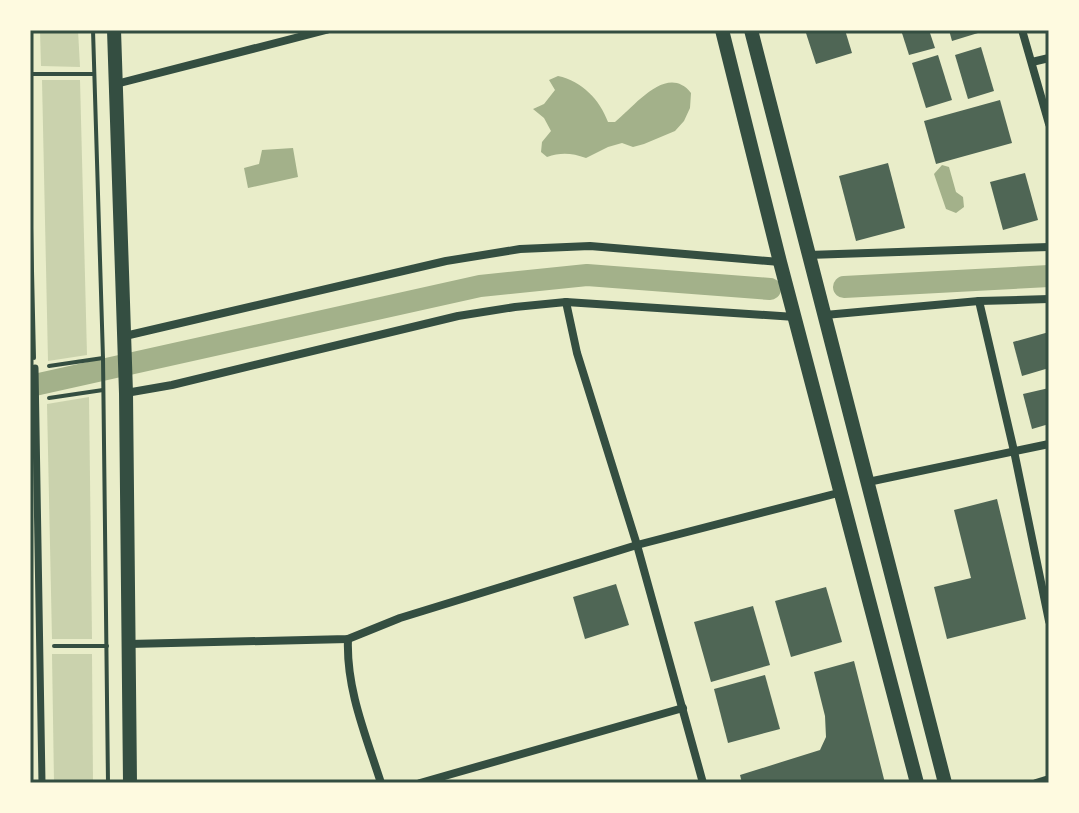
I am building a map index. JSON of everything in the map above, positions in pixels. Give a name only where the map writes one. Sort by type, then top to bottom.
[{"type":"main road","points":[[114,30],[125,336],[130,783]]},
{"type":"main road","points":[[722,30],[917,783]]},
{"type":"main road","points":[[751,30],[945,783]]},
{"type":"street","points":[[116,84],[326,30]]},
{"type":"street","points":[[1022,30],[1047,103],[1049,124]]},
{"type":"street","points":[[1032,62],[1049,58]]},
{"type":"street","points":[[125,336],[446,261],[520,249],[590,246],[780,262]]},
{"type":"street","points":[[808,255],[1049,247]]},
{"type":"street","points":[[825,315],[979,301],[1049,299]]},
{"type":"street","points":[[979,301],[1049,621]]},
{"type":"street","points":[[126,393],[172,385],[458,316],[515,307],[566,302],[796,317]]},
{"type":"street","points":[[566,302],[577,353],[637,545],[703,783]]},
{"type":"street","points":[[35,368],[42,783]]},
{"type":"street","points":[[868,482],[1049,444]]},
{"type":"street","points":[[129,644],[348,639],[400,618],[637,545],[842,492]]},
{"type":"street","points":[[348,639],[347,661],[353,697],[381,783]]},
{"type":"street","points":[[420,783],[683,708]]},
{"type":"street","points":[[1036,783],[1049,779]]},
{"type":"path","points":[[93,30],[103,358],[108,783]]},
{"type":"path","points":[[30,74],[94,74]]},
{"type":"path","points":[[30,184],[35,368],[103,358]]},
{"type":"path","points":[[35,400],[103,388]]},
{"type":"path","points":[[39,646],[107,646]]},
{"type":"shaded area","points":[[40,30],[78,30],[80,67],[41,66]]},
{"type":"shaded area","points":[[558,76],[575,82],[589,93],[608,122],[615,122],[652,90],[672,83],[682,85],[691,93],[690,108],[675,131],[644,144],[633,147],[622,143],[586,158],[566,154],[547,157],[541,152],[542,142],[551,131],[544,118],[533,109],[544,104],[555,90],[549,80]]},
{"type":"shaded area","points":[[42,80],[80,80],[87,355],[48,361]]},
{"type":"shaded area","points":[[293,148],[298,177],[248,188],[244,168],[259,164],[262,150]]},
{"type":"shaded area","points":[[942,165],[949,167],[956,192],[963,197],[964,207],[956,213],[946,209],[934,174]]},
{"type":"shaded area","points":[[89,397],[92,639],[52,639],[47,404]]},
{"type":"shaded area","points":[[52,654],[92,654],[93,783],[54,783]]},
{"type":"building","points":[[805,30],[845,30],[852,53],[816,64]]},
{"type":"building","points":[[901,30],[929,30],[935,48],[909,55]]},
{"type":"building","points":[[949,30],[977,30],[978,33],[952,41]]},
{"type":"building","points":[[981,47],[994,91],[968,99],[955,55]]},
{"type":"building","points":[[938,55],[952,100],[926,108],[912,63]]},
{"type":"building","points":[[1000,100],[1012,143],[936,164],[924,121]]},
{"type":"building","points":[[888,163],[905,228],[856,241],[839,176]]},
{"type":"building","points":[[1025,173],[1038,220],[1003,230],[990,182]]},
{"type":"building","points":[[1049,332],[1049,368],[1022,376],[1013,342]]},
{"type":"building","points":[[1049,388],[1049,424],[1032,429],[1023,394]]},
{"type":"building","points":[[997,499],[1026,619],[947,639],[934,587],[971,578],[954,510]]},
{"type":"building","points":[[616,584],[629,625],[585,639],[573,597]]},
{"type":"building","points":[[826,587],[842,642],[791,657],[775,601]]},
{"type":"building","points":[[753,606],[770,665],[711,682],[694,622]]},
{"type":"building","points":[[854,661],[885,783],[742,783],[740,775],[820,750],[826,737],[825,716],[814,672]]},
{"type":"building","points":[[765,675],[780,729],[728,743],[714,689]]},
{"type":"waterway","points":[[30,386],[480,286],[587,275],[770,289]]},
{"type":"waterway","points":[[844,287],[1049,276]]}]
